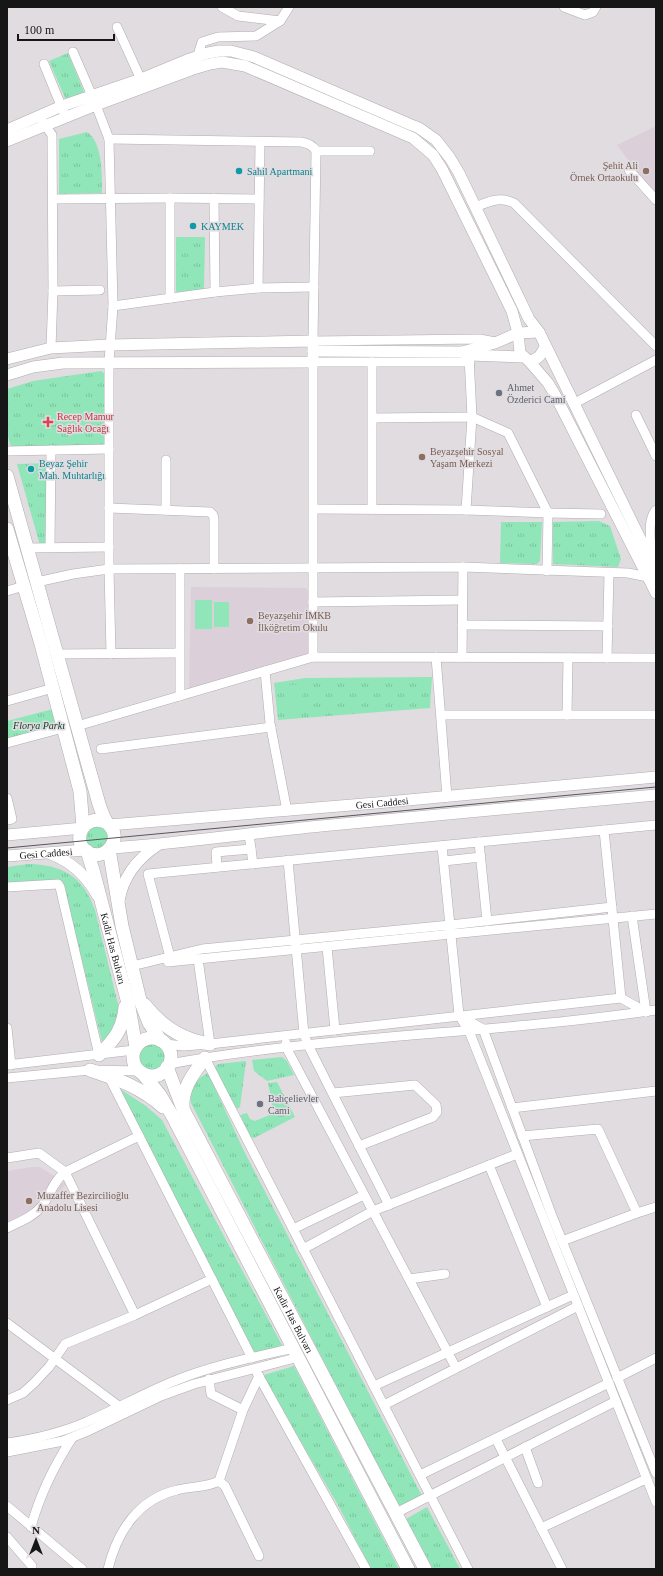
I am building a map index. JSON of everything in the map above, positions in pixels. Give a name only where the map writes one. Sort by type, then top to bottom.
[{"type":"highway","points":[[7,476],[99,804],[114,837],[110,848],[105,852],[98,854],[86,850],[80,841],[80,833],[83,827],[80,791],[53,688],[7,530]]},
{"type":"highway","points":[[83,827],[93,821],[100,820],[108,824]]},
{"type":"highway","name":"Kadir Has Bulvarı","points":[[110,848],[118,906],[132,966],[135,1049]]},
{"type":"highway","name":"Kadir Has Bulvarı","points":[[86,850],[133,996],[163,1043]]},
{"type":"highway","points":[[99,1055],[112,1041],[122,1026],[133,996],[171,1030],[191,1040],[210,1044]]},
{"type":"highway","points":[[147,1039],[152,1039],[163,1043],[169,1051],[168,1066],[164,1071],[156,1075],[152,1076],[141,1073],[134,1064],[135,1049],[147,1039]]},
{"type":"highway","points":[[183,1109],[183,1098],[186,1087],[205,1058]]},
{"type":"highway","name":"Kadir Has Bulvarı","points":[[168,1066],[183,1109],[425,1569]]},
{"type":"highway","points":[[90,1070],[109,1076],[145,1092],[161,1105],[176,1122]]},
{"type":"highway","name":"Kadir Has Bulvarı","points":[[141,1073],[163,1100],[176,1122],[408,1569]]},
{"type":"main road","points":[[143,83],[197,56],[218,51],[231,51],[248,55],[419,128],[436,140],[446,152],[459,173],[529,319],[538,332],[651,560],[656,593]]},
{"type":"main road","points":[[7,130],[39,116],[64,112],[143,83],[222,62],[245,66],[413,138],[429,150],[442,169],[514,316],[518,333],[520,353],[548,383],[554,393],[653,576]]},
{"type":"main road","points":[[7,141],[46,126],[64,112]]},
{"type":"main road","points":[[467,356],[518,333],[538,332]]},
{"type":"main road","points":[[7,359],[51,348],[109,345],[526,359],[539,358],[545,347]]},
{"type":"main road","points":[[50,364],[51,348]]},
{"type":"main road","points":[[7,375],[19,370],[50,364],[313,351]]},
{"type":"main road","name":"Gesi Caddesi","points":[[108,824],[287,811],[656,777]]},
{"type":"main road","name":"Gesi Caddesi","points":[[110,848],[158,845],[249,834],[656,795]]},
{"type":"main road","name":"Gesi Caddesi","points":[[7,836],[83,827]]},
{"type":"main road","points":[[118,906],[124,884],[132,869],[141,858],[158,845]]},
{"type":"main road","name":"Gesi Caddesi","points":[[7,856],[86,850]]},
{"type":"main road","points":[[49,853],[64,860],[82,873],[91,884],[102,903]]},
{"type":"street","points":[[222,7],[238,16],[280,21]]},
{"type":"street","points":[[193,69],[202,42],[218,37],[256,36],[280,21],[289,7]]},
{"type":"street","points":[[564,7],[585,15],[591,13],[596,7]]},
{"type":"street","points":[[117,28],[143,83]]},
{"type":"street","points":[[72,52],[94,101],[109,140],[113,306],[109,345],[109,569],[111,654]]},
{"type":"street","points":[[44,64],[64,112]]},
{"type":"street","points":[[39,116],[52,135],[53,291],[51,348]]},
{"type":"street","points":[[109,140],[306,143],[315,147],[313,351],[314,657]]},
{"type":"street","points":[[258,288],[260,142]]},
{"type":"street","points":[[316,151],[370,151]]},
{"type":"street","points":[[629,170],[656,200]]},
{"type":"street","points":[[170,198],[170,298]]},
{"type":"street","points":[[214,198],[215,292]]},
{"type":"street","points":[[53,199],[259,198]]},
{"type":"street","points":[[475,207],[498,199],[507,200],[514,203],[656,346]]},
{"type":"street","points":[[113,306],[215,292],[258,288],[314,287]]},
{"type":"street","points":[[53,291],[100,290]]},
{"type":"street","points":[[313,351],[480,339],[495,343]]},
{"type":"street","points":[[313,351],[372,362],[467,356],[472,417],[466,510]]},
{"type":"street","points":[[573,404],[656,360]]},
{"type":"street","points":[[372,362],[372,509]]},
{"type":"street","points":[[636,416],[656,456]]},
{"type":"street","points":[[373,418],[472,417],[508,433],[548,513],[547,571]]},
{"type":"street","points":[[7,451],[109,449]]},
{"type":"street","points":[[50,548],[51,450]]},
{"type":"street","points":[[166,460],[166,510]]},
{"type":"street","points":[[109,508],[208,511],[213,515],[214,519],[214,569]]},
{"type":"street","points":[[314,509],[466,510],[601,514]]},
{"type":"street","points":[[651,560],[650,523],[656,510]]},
{"type":"street","points":[[27,548],[109,547]]},
{"type":"street","points":[[37,582],[73,574],[109,569],[463,567],[609,572],[653,576]]},
{"type":"street","points":[[462,657],[463,567]]},
{"type":"street","points":[[180,569],[180,696]]},
{"type":"street","points":[[607,658],[609,572]]},
{"type":"street","points":[[7,591],[24,586]]},
{"type":"street","points":[[314,602],[462,600]]},
{"type":"street","points":[[462,625],[608,626]]},
{"type":"street","points":[[57,654],[179,653]]},
{"type":"street","points":[[77,726],[314,657],[656,658]]},
{"type":"street","points":[[436,657],[447,797]]},
{"type":"street","points":[[568,658],[568,715]]},
{"type":"street","points":[[265,671],[271,727],[287,811]]},
{"type":"street","points":[[7,701],[53,688]]},
{"type":"street","points":[[441,715],[656,715]]},
{"type":"street","points":[[101,749],[271,727]]},
{"type":"street","points":[[7,743],[63,728]]},
{"type":"street","points":[[7,798],[12,819],[7,820]]},
{"type":"street","points":[[170,957],[148,874],[656,825]]},
{"type":"street","points":[[604,830],[621,998]]},
{"type":"street","points":[[249,834],[253,864]]},
{"type":"street","points":[[479,842],[487,921]]},
{"type":"street","points":[[442,846],[459,1015],[469,1031],[656,1502]]},
{"type":"street","points":[[217,867],[216,852],[251,849]]},
{"type":"street","points":[[444,861],[481,857]]},
{"type":"street","points":[[288,860],[304,1034],[308,1045],[389,1205]]},
{"type":"street","points":[[7,887],[58,884],[60,887],[99,1055]]},
{"type":"street","points":[[132,966],[202,949],[450,925],[612,907]]},
{"type":"street","points":[[132,966],[656,914]]},
{"type":"street","points":[[632,916],[646,1012]]},
{"type":"street","points":[[327,947],[335,1030]]},
{"type":"street","points":[[198,959],[210,1044]]},
{"type":"street","points":[[163,1043],[184,1046],[210,1044],[621,998],[646,1012]]},
{"type":"street","points":[[168,1066],[205,1058],[286,1047],[469,1031],[656,1010]]},
{"type":"street","points":[[459,1015],[483,1029],[562,1241],[656,1473]]},
{"type":"street","points":[[7,1028],[9,1065],[99,1055],[135,1049]]},
{"type":"street","points":[[284,1036],[286,1047],[456,1368]]},
{"type":"street","points":[[205,1058],[468,1569]]},
{"type":"street","points":[[7,1078],[90,1070],[141,1073]]},
{"type":"street","points":[[109,1076],[252,1358]]},
{"type":"street","points":[[333,1093],[415,1085],[436,1105],[437,1112],[433,1117],[359,1146]]},
{"type":"street","points":[[512,1108],[656,1091]]},
{"type":"street","points":[[522,1136],[598,1129],[637,1213]]},
{"type":"street","points":[[7,1228],[29,1217],[38,1210],[56,1180],[65,1172],[139,1136]]},
{"type":"street","points":[[7,1158],[39,1153],[65,1172],[134,1315]]},
{"type":"street","points":[[303,1248],[373,1211],[517,1154]]},
{"type":"street","points":[[489,1165],[547,1307]]},
{"type":"street","points":[[293,1229],[364,1195]]},
{"type":"street","points":[[562,1241],[637,1213],[656,1208]]},
{"type":"street","points":[[409,1279],[445,1274]]},
{"type":"street","points":[[7,1395],[20,1389],[31,1380],[65,1344],[134,1315],[212,1278]]},
{"type":"street","points":[[374,1386],[573,1295]]},
{"type":"street","points":[[384,1405],[578,1306]]},
{"type":"street","points":[[7,1323],[120,1407]]},
{"type":"street","points":[[7,1443],[58,1432],[85,1423],[177,1380],[252,1358],[296,1352]]},
{"type":"street","points":[[7,1452],[53,1444],[72,1438],[161,1396],[209,1379],[256,1372],[296,1352]]},
{"type":"street","points":[[7,1400],[23,1393],[42,1376],[53,1357]]},
{"type":"street","points":[[617,1378],[656,1358]]},
{"type":"street","points":[[108,1569],[115,1547],[123,1530],[133,1516],[145,1504],[169,1492],[183,1488],[211,1485],[219,1480],[256,1372]]},
{"type":"street","points":[[256,1372],[366,1569]]},
{"type":"street","points":[[209,1379],[211,1394],[243,1410]]},
{"type":"street","points":[[420,1475],[609,1384]]},
{"type":"street","points":[[396,1513],[616,1401]]},
{"type":"street","points":[[32,1527],[46,1484],[57,1462],[72,1438]]},
{"type":"street","points":[[496,1439],[562,1569]]},
{"type":"street","points":[[525,1447],[538,1483]]},
{"type":"street","points":[[541,1528],[646,1478]]},
{"type":"street","points":[[219,1480],[225,1486],[259,1556]]},
{"type":"street","points":[[7,1506],[82,1569]]},
{"type":"street","points":[[7,1537],[32,1566]]},
{"type":"shaded area","name":"Şehit Ali Örnek Ortaokulu","points":[[656,126],[656,197],[617,145]]},
{"type":"shaded area","name":"Beyazşehir İMKB İlköğretim Okulu","points":[[191,587],[306,588],[310,594],[311,649],[306,656],[189,689]]},
{"type":"shaded area","name":"Muzaffer Bezircilioğlu Anadolu Lisesi","points":[[40,1167],[66,1184],[36,1219],[7,1233],[7,1171]]},
{"type":"green space","points":[[68,53],[84,92],[66,100],[49,61]]},
{"type":"green space","points":[[87,132],[96,143],[99,151],[102,193],[59,194],[59,139]]},
{"type":"green space","points":[[176,237],[205,237],[204,290],[176,292]]},
{"type":"green space","points":[[101,371],[107,375],[106,453],[13,454],[7,433],[7,389],[33,381]]},
{"type":"green space","points":[[52,463],[52,549],[41,549],[17,464]]},
{"type":"green space","points":[[599,521],[610,526],[621,559],[618,567],[553,564],[553,522]]},
{"type":"green space","points":[[501,522],[542,522],[540,561],[537,564],[500,563]]},
{"type":"green space","points":[[195,600],[212,600],[212,629],[195,629]]},
{"type":"green space","points":[[214,602],[229,602],[229,627],[214,627]]},
{"type":"green space","points":[[432,677],[430,708],[278,720],[274,683],[305,678]]},
{"type":"green space","points":[[284,685],[302,685],[303,714],[285,715]]},
{"type":"green space","name":"Florya Parkı","points":[[53,709],[59,732],[7,746],[7,721]]},
{"type":"green space","points":[[102,826],[109,835],[105,847],[92,849],[85,840],[89,827]]},
{"type":"green space","points":[[28,864],[52,867],[70,875],[78,881],[84,889],[95,910],[120,1012],[120,1019],[103,1046],[63,883],[60,880],[7,883],[7,867]]},
{"type":"green space","points":[[152,1043],[162,1047],[166,1057],[162,1067],[152,1071],[142,1067],[138,1057],[142,1047]]},
{"type":"green space","points":[[282,1057],[287,1061],[294,1075],[267,1081],[254,1071],[252,1060]]},
{"type":"green space","points":[[246,1061],[240,1107],[237,1109],[214,1068],[218,1064]]},
{"type":"green space","points":[[208,1073],[243,1149],[422,1496],[399,1508],[191,1103],[191,1093],[196,1081]]},
{"type":"green space","points":[[277,1082],[295,1117],[254,1138],[250,1137],[240,1115],[247,1113],[250,1119],[255,1121],[274,1113],[268,1083]]},
{"type":"green space","points":[[120,1089],[146,1106],[162,1120],[283,1347],[253,1355]]},
{"type":"green space","points":[[294,1366],[399,1569],[371,1569],[338,1505],[264,1379],[264,1375]]},
{"type":"green space","points":[[427,1507],[460,1569],[433,1569],[406,1519]]},
{"type":"tram line","points":[[7,848],[656,787]]},
{"type":"place","name":"Sahil Apartmani","points":[[239,171]]},
{"type":"place","name":"Şehit Ali Örnek Ortaokulu","points":[[646,171]]},
{"type":"place","name":"KAYMEK","points":[[193,226]]},
{"type":"place","name":"Ahmet Özderici Cami","points":[[499,393]]},
{"type":"place","name":"Recep Mamur Sağlık Ocağı","points":[[48,422]]},
{"type":"place","name":"Beyazşehir Sosyal Yaşam Merkezi","points":[[422,457]]},
{"type":"place","name":"Beyaz Şehir Mah. Muhtarlığı","points":[[31,469]]},
{"type":"place","name":"Beyazşehir İMKB İlköğretim Okulu","points":[[250,621]]},
{"type":"place","name":"Bahçelievler Cami","points":[[260,1104]]},
{"type":"place","name":"Muzaffer Bezircilioğlu Anadolu Lisesi","points":[[29,1201]]}]
